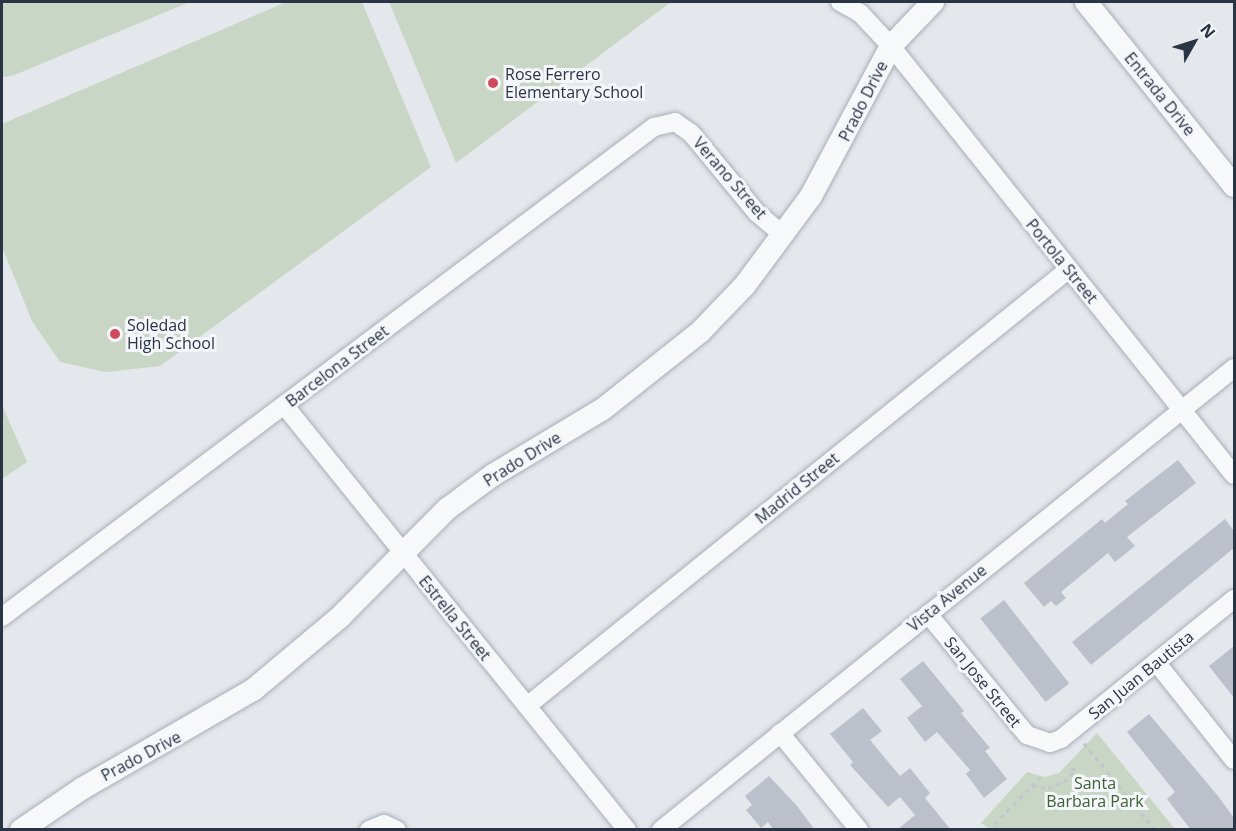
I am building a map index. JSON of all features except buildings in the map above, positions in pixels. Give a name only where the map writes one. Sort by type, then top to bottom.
[{"type":"street","name":"Portola Street","points":[[840,2],[860,13],[891,46],[1234,475]]},
{"type":"street","name":"Prado Drive","points":[[21,830],[83,788],[253,690],[307,648],[447,509],[493,475],[603,409],[655,371],[700,332],[745,285],[783,235],[842,144],[866,89],[891,46],[933,2]]},
{"type":"street","name":"Entrada Drive","points":[[1086,2],[1234,186]]},
{"type":"street","name":"Verano Street","points":[[675,122],[691,133],[757,213],[783,235]]},
{"type":"street","name":"Barcelona Street","points":[[2,617],[654,128],[675,122]]},
{"type":"street","name":"Madrid Street","points":[[527,706],[1068,270]]},
{"type":"street","name":"Vista Avenue","points":[[661,830],[1234,368]]},
{"type":"street","name":"Estrella Street","points":[[284,405],[627,830]]},
{"type":"street","name":"San Juan Bautista","points":[[1044,743],[1061,739],[1234,599]]},
{"type":"street","name":"San Jose Street","points":[[928,614],[1022,729],[1033,740],[1044,743]]},
{"type":"street","points":[[1156,662],[1234,760]]},
{"type":"street","points":[[780,733],[859,830]]},
{"type":"path","points":[[1084,743],[1155,830]]},
{"type":"path","points":[[1032,786],[1048,788],[1064,782],[1075,770],[1068,766]]},
{"type":"path","points":[[999,830],[994,824],[1040,777]]},
{"type":"green space","points":[[2,2],[190,2],[12,76],[2,77]]},
{"type":"green space","name":"Soledad High School","points":[[286,2],[362,2],[431,167],[160,366],[106,372],[60,362],[32,321],[2,247],[2,124]]},
{"type":"green space","name":"Rose Ferrero Elementary School","points":[[389,2],[671,2],[456,163]]},
{"type":"green space","points":[[2,405],[27,462],[2,479]]},
{"type":"green space","name":"Santa Barbara Park","points":[[1097,733],[1175,829],[991,830],[981,823],[1027,772],[1045,777],[1059,773]]},
{"type":"place","name":"Rose Ferrero Elementary School","points":[[493,83]]},
{"type":"place","name":"Soledad High School","points":[[115,334]]}]
